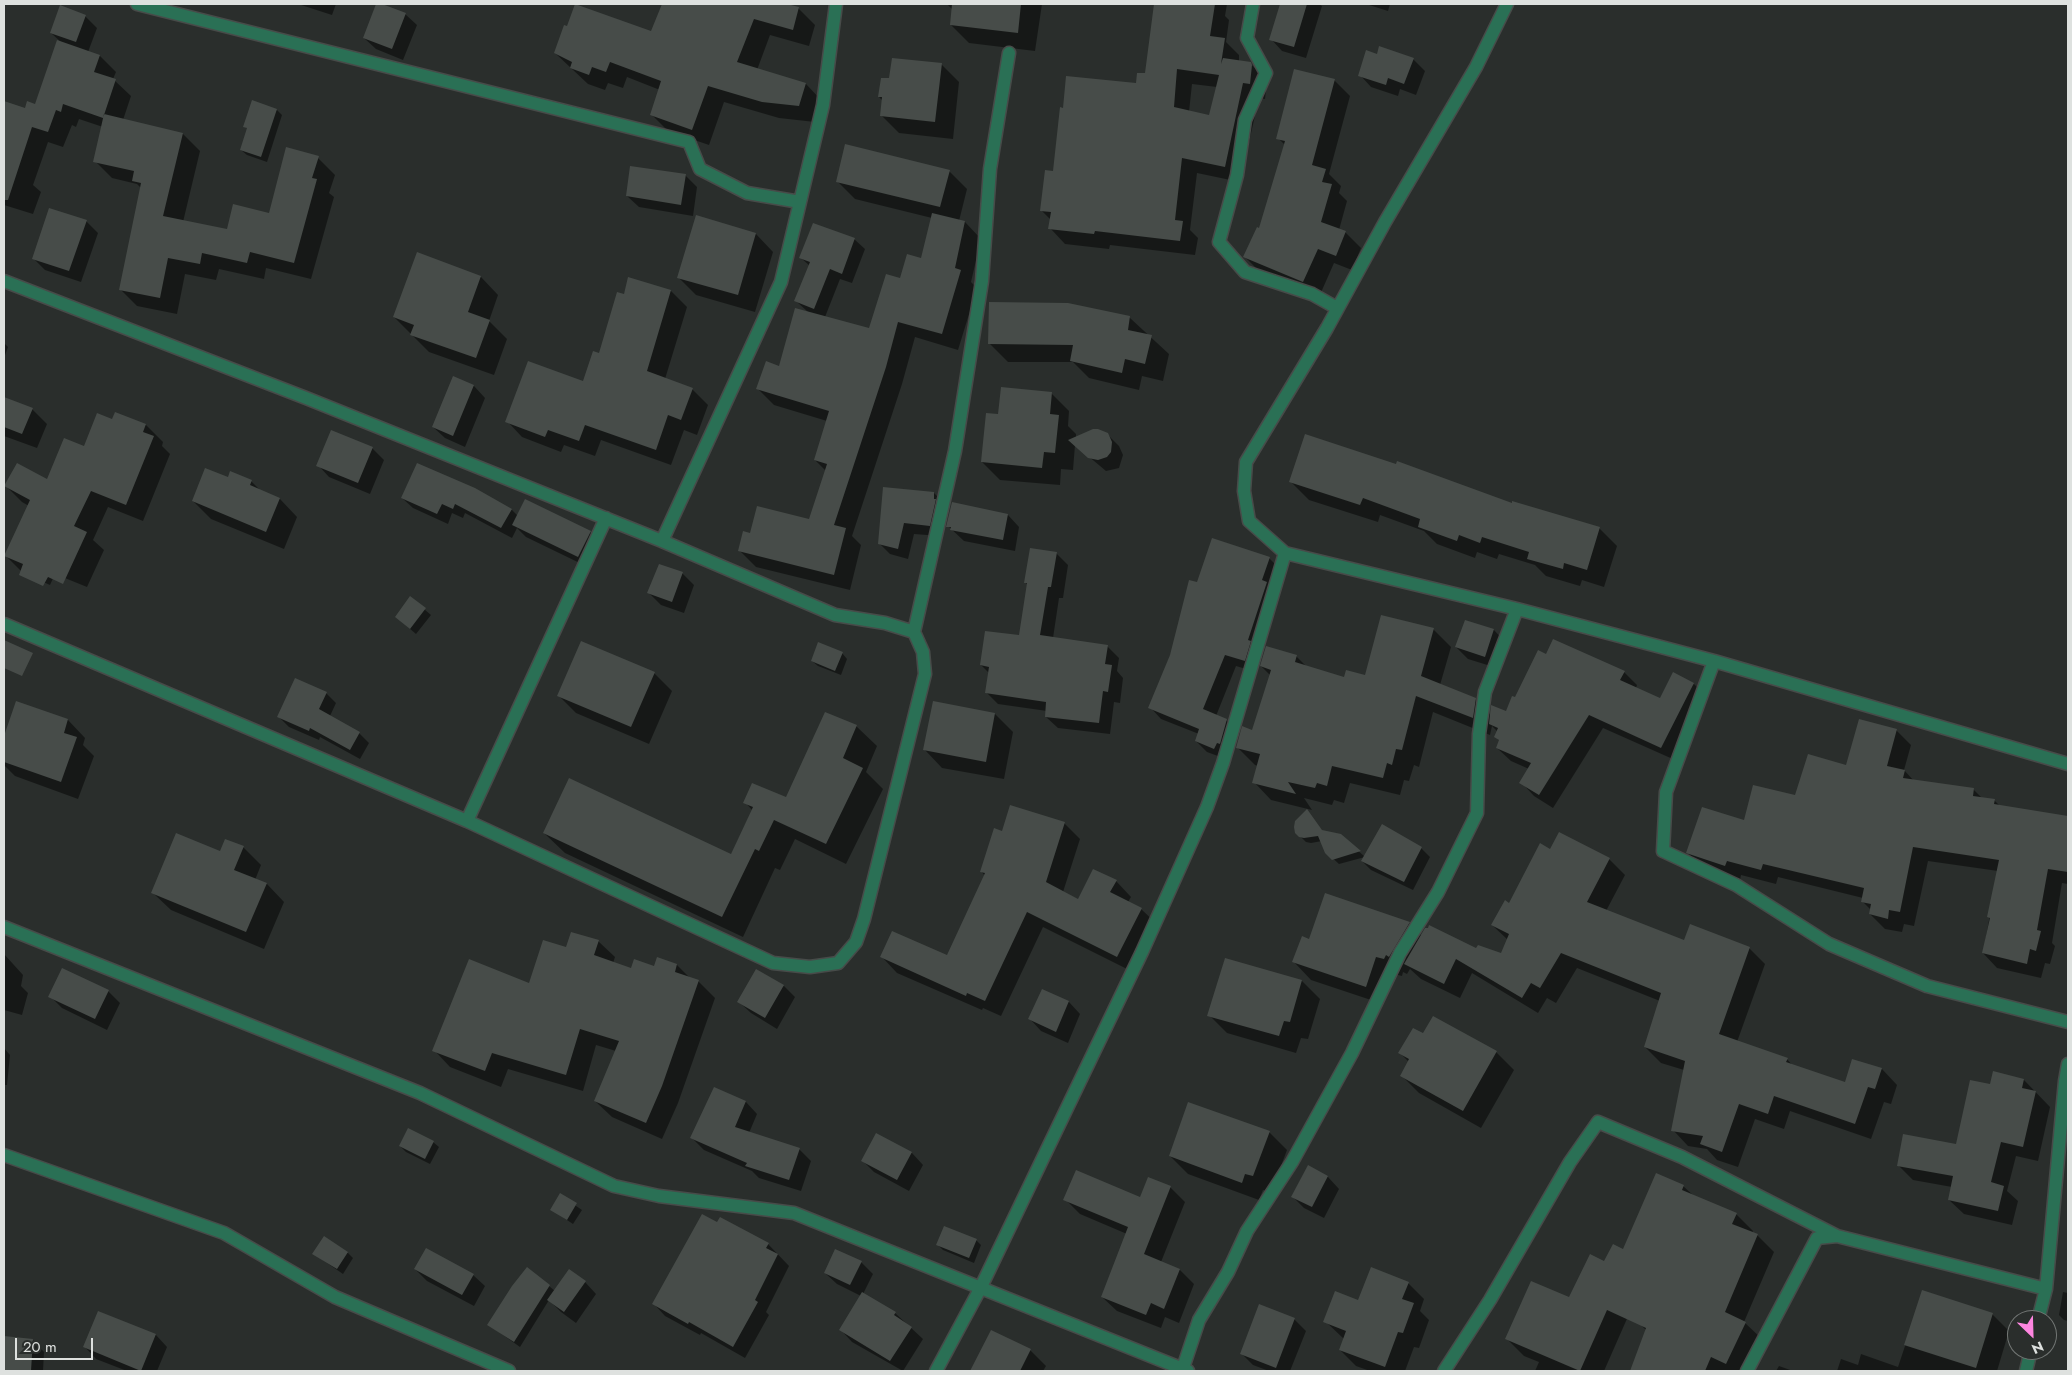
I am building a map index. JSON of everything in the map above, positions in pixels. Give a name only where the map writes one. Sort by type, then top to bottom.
[{"type":"street","points":[[137,4],[689,142],[700,169],[747,193],[800,202]]},
{"type":"street","points":[[662,541],[781,282],[824,105],[836,4]]},
{"type":"street","points":[[1253,4],[1247,38],[1266,73],[1245,120],[1237,175],[1219,242],[1245,272],[1312,294],[1337,308]]},
{"type":"street","points":[[1507,4],[1476,67],[1246,462],[1244,491],[1248,521],[1285,553],[1517,608],[1714,661],[2068,764]]},
{"type":"street","points":[[4,624],[467,821],[773,962],[810,967],[838,962],[856,942],[864,919],[926,674],[923,652],[914,632],[955,451],[982,281],[990,169],[1009,53]]},
{"type":"street","points":[[4,280],[606,518],[835,615],[885,623],[914,632]]},
{"type":"street","points":[[467,821],[606,518]]},
{"type":"street","points":[[936,1371],[980,1289],[1142,952],[1207,806],[1223,763],[1285,553]]},
{"type":"street","points":[[4,927],[420,1093],[614,1186],[659,1196],[794,1213],[1184,1371],[1199,1320],[1228,1272],[1247,1231],[1292,1162],[1352,1053],[1400,953],[1438,892],[1477,813],[1479,734],[1484,692],[1517,608]]},
{"type":"street","points":[[1714,661],[1666,792],[1663,851],[1736,885],[1829,944],[1927,986],[2068,1022]]},
{"type":"street","points":[[2041,1310],[2046,1289],[2068,1064]]},
{"type":"street","points":[[1444,1371],[1490,1300],[1570,1162],[1598,1122],[1682,1157],[1837,1236],[2046,1289]]},
{"type":"street","points":[[4,1156],[224,1233],[335,1297],[509,1371]]},
{"type":"street","points":[[1747,1371],[1817,1238],[1837,1236]]},
{"type":"building","points":[[376,4],[382,4],[406,13],[392,49],[363,38]]},
{"type":"building","points":[[575,4],[651,31],[662,4],[787,4],[799,7],[793,30],[754,19],[737,62],[806,83],[799,106],[762,102],[708,86],[692,130],[650,115],[661,81],[610,62],[606,72],[592,67],[589,75],[570,68],[572,62],[554,53],[564,25],[567,26]]},
{"type":"building","points":[[952,4],[1021,4],[1018,33],[950,25]]},
{"type":"building","points":[[1154,4],[1215,4],[1210,36],[1225,38],[1221,64],[1223,58],[1251,62],[1252,65],[1250,84],[1243,83],[1225,167],[1182,158],[1175,220],[1183,221],[1180,241],[1095,231],[1094,234],[1048,229],[1051,212],[1040,211],[1045,170],[1053,171],[1060,107],[1063,108],[1066,76],[1136,83],[1137,73],[1145,73]],"holes":[[[1177,69],[1219,75],[1209,115],[1174,107]]]},
{"type":"building","points":[[1280,4],[1307,4],[1294,47],[1269,40]]},
{"type":"building","points":[[60,5],[86,15],[76,42],[50,33]]},
{"type":"building","points":[[57,40],[100,55],[94,72],[116,79],[103,118],[63,104],[61,112],[56,110],[48,132],[32,127],[8,200],[4,200],[4,101],[25,108],[27,101],[35,104]]},
{"type":"building","points":[[1379,46],[1414,58],[1404,84],[1388,78],[1386,85],[1358,76],[1366,50],[1377,54]]},
{"type":"building","points":[[892,58],[942,63],[935,122],[880,116],[882,97],[878,97],[881,78],[889,78]]},
{"type":"building","points":[[1294,69],[1335,79],[1312,165],[1326,169],[1322,182],[1332,184],[1321,222],[1346,231],[1336,256],[1318,249],[1303,282],[1243,257],[1257,227],[1259,228],[1285,141],[1276,139]]},
{"type":"building","points":[[252,100],[277,109],[261,157],[240,150],[247,128],[243,127]]},
{"type":"building","points":[[104,114],[183,133],[163,216],[227,229],[233,204],[269,213],[286,147],[319,156],[312,178],[317,179],[294,263],[250,252],[247,263],[202,253],[200,264],[168,258],[160,298],[119,290],[141,183],[132,181],[134,171],[93,162]]},
{"type":"building","points":[[845,144],[950,170],[940,207],[836,182]]},
{"type":"building","points":[[630,166],[686,174],[681,205],[626,196]]},
{"type":"building","points":[[49,208],[87,220],[69,271],[32,259]]},
{"type":"building","points":[[932,213],[965,221],[955,268],[961,270],[942,334],[898,322],[886,367],[834,525],[846,528],[834,575],[738,551],[743,531],[750,533],[757,506],[809,519],[827,464],[814,460],[829,411],[756,389],[766,361],[779,366],[795,308],[869,328],[886,274],[900,278],[907,254],[921,258]]},
{"type":"building","points":[[696,215],[756,233],[738,295],[677,278]]},
{"type":"building","points":[[813,223],[855,238],[842,274],[830,269],[814,309],[794,301],[810,262],[799,258]]},
{"type":"building","points":[[417,252],[481,276],[468,312],[490,320],[476,358],[410,335],[414,325],[393,317]]},
{"type":"building","points":[[628,277],[671,290],[647,371],[693,388],[681,420],[668,415],[656,450],[585,425],[579,441],[548,430],[545,437],[505,422],[528,361],[583,381],[593,351],[599,353],[617,292],[624,294]]},
{"type":"building","points":[[989,302],[1068,303],[1130,316],[1128,330],[1152,335],[1145,364],[1125,359],[1122,373],[1070,361],[1073,345],[988,344]]},
{"type":"building","points":[[453,376],[474,385],[453,436],[432,427]]},
{"type":"building","points":[[1001,387],[1052,392],[1050,414],[1059,415],[1055,453],[1044,452],[1042,468],[981,462],[986,413],[998,414]]},
{"type":"building","points":[[4,397],[33,408],[22,434],[4,427]]},
{"type":"building","points":[[115,412],[146,424],[143,432],[154,436],[126,505],[91,491],[74,526],[87,532],[63,584],[48,577],[43,586],[19,575],[23,564],[4,556],[30,500],[4,486],[17,463],[47,479],[64,438],[84,446],[97,413],[112,419]]},
{"type":"building","points":[[1093,429],[1108,433],[1112,442],[1111,452],[1107,457],[1098,460],[1088,458],[1068,440]]},
{"type":"building","points":[[331,430],[373,447],[358,483],[316,466]]},
{"type":"building","points":[[1305,434],[1396,464],[1397,461],[1512,503],[1512,501],[1600,527],[1587,570],[1564,563],[1563,569],[1527,559],[1529,552],[1482,537],[1480,543],[1459,535],[1457,541],[1418,527],[1420,519],[1363,498],[1360,505],[1289,482]]},
{"type":"building","points":[[417,463],[475,488],[512,509],[501,528],[455,504],[453,509],[442,504],[437,514],[401,498]]},
{"type":"building","points":[[205,468],[228,477],[230,471],[252,480],[250,485],[280,498],[266,532],[192,501]]},
{"type":"building","points":[[883,487],[934,492],[934,499],[936,499],[930,526],[904,523],[898,549],[878,544]]},
{"type":"building","points":[[525,499],[591,531],[578,557],[512,525]]},
{"type":"building","points":[[952,502],[1008,514],[1003,540],[950,530],[951,527],[946,527]]},
{"type":"building","points":[[1212,538],[1270,557],[1262,580],[1267,582],[1248,640],[1251,641],[1245,661],[1225,655],[1203,709],[1227,719],[1220,744],[1217,743],[1214,749],[1195,741],[1199,729],[1148,708],[1170,655],[1189,580],[1197,582]]},
{"type":"building","points":[[1030,548],[1057,552],[1051,587],[1048,587],[1040,635],[1108,645],[1105,664],[1112,665],[1108,692],[1103,691],[1099,723],[1045,717],[1046,702],[985,693],[989,667],[980,665],[985,631],[1019,635],[1027,583],[1024,583]]},
{"type":"building","points":[[659,564],[683,572],[672,602],[647,593]]},
{"type":"building","points":[[410,596],[426,608],[410,629],[395,617]]},
{"type":"building","points":[[1381,615],[1434,628],[1421,676],[1476,698],[1473,718],[1416,696],[1402,750],[1396,749],[1392,765],[1387,763],[1383,778],[1332,766],[1327,786],[1317,783],[1315,788],[1288,782],[1296,794],[1252,783],[1260,754],[1236,748],[1242,726],[1252,730],[1271,670],[1260,666],[1266,646],[1297,655],[1295,662],[1344,677],[1346,670],[1365,675]]},
{"type":"building","points":[[1465,620],[1494,629],[1485,657],[1455,647]]},
{"type":"building","points":[[1553,639],[1625,671],[1620,680],[1660,698],[1673,672],[1694,683],[1661,748],[1589,715],[1539,795],[1519,783],[1531,763],[1496,748],[1499,740],[1494,737],[1498,728],[1489,724],[1491,705],[1506,711],[1512,696],[1515,697],[1538,650],[1546,654]]},
{"type":"building","points":[[4,640],[33,653],[22,676],[4,668]]},
{"type":"building","points":[[581,641],[655,672],[631,727],[557,696]]},
{"type":"building","points":[[818,642],[843,652],[835,671],[811,661]]},
{"type":"building","points":[[295,678],[327,692],[319,709],[360,732],[350,750],[310,728],[309,731],[277,717]]},
{"type":"building","points":[[16,701],[68,719],[64,733],[77,737],[61,782],[4,762],[4,736]]},
{"type":"building","points":[[933,701],[995,713],[986,762],[923,750]]},
{"type":"building","points":[[825,712],[857,725],[843,758],[863,768],[826,844],[774,820],[759,851],[755,849],[722,917],[543,833],[569,778],[731,854],[753,807],[743,803],[752,783],[786,797]]},
{"type":"building","points":[[1859,719],[1897,729],[1887,766],[1905,770],[1903,778],[1974,788],[1973,796],[1995,799],[1994,804],[2068,816],[2068,872],[2048,869],[2037,930],[2041,931],[2036,951],[2030,949],[2027,964],[1982,953],[1990,918],[1987,917],[1999,860],[1913,847],[1900,912],[1889,910],[1888,919],[1869,914],[1871,904],[1861,902],[1864,888],[1763,864],[1761,870],[1727,861],[1725,866],[1686,853],[1702,807],[1744,820],[1753,785],[1795,795],[1808,754],[1846,765]]},
{"type":"building","points":[[1010,805],[1065,822],[1046,882],[1078,899],[1093,869],[1117,880],[1110,892],[1142,908],[1117,957],[1027,912],[985,1001],[967,993],[966,996],[880,957],[892,931],[947,955],[985,873],[980,872],[994,828],[1002,831]]},
{"type":"building","points":[[1307,809],[1322,830],[1341,834],[1361,851],[1332,860],[1325,853],[1318,836],[1299,837],[1295,833],[1295,821]]},
{"type":"building","points":[[1382,824],[1422,847],[1404,882],[1361,861]]},
{"type":"building","points":[[1559,832],[1610,858],[1587,902],[1684,940],[1690,924],[1750,947],[1719,1034],[1788,1058],[1786,1062],[1845,1082],[1852,1059],[1882,1068],[1875,1089],[1868,1087],[1855,1124],[1774,1096],[1768,1114],[1739,1104],[1722,1152],[1700,1144],[1703,1136],[1671,1131],[1685,1061],[1644,1047],[1661,993],[1561,953],[1540,988],[1531,983],[1522,998],[1456,959],[1444,984],[1404,964],[1425,928],[1428,928],[1429,925],[1476,948],[1478,945],[1501,953],[1509,934],[1491,925],[1505,900],[1509,903],[1540,843],[1550,849]]},
{"type":"building","points":[[176,833],[220,851],[225,839],[244,846],[234,870],[267,883],[246,932],[151,893]]},
{"type":"building","points":[[1325,893],[1410,922],[1389,957],[1386,955],[1384,959],[1376,957],[1366,987],[1292,962],[1302,936],[1309,939]]},
{"type":"building","points":[[571,932],[599,940],[594,955],[631,968],[634,959],[654,966],[657,957],[677,964],[675,972],[699,980],[662,1086],[646,1123],[594,1101],[619,1041],[580,1029],[566,1075],[492,1053],[485,1071],[432,1051],[469,959],[529,983],[543,940],[566,947]]},
{"type":"building","points":[[1225,958],[1302,980],[1290,1022],[1284,1021],[1279,1036],[1207,1016]]},
{"type":"building","points":[[62,968],[109,990],[95,1019],[48,997]]},
{"type":"building","points":[[756,969],[784,985],[765,1018],[737,1002]]},
{"type":"building","points":[[1042,989],[1069,1001],[1056,1032],[1028,1019]]},
{"type":"building","points":[[1433,1016],[1497,1051],[1463,1111],[1400,1076],[1409,1059],[1398,1053],[1413,1028],[1423,1033]]},
{"type":"building","points":[[1993,1071],[2024,1079],[2022,1088],[2036,1091],[2023,1147],[2001,1142],[1991,1182],[2004,1186],[1998,1211],[1948,1200],[1953,1176],[1897,1166],[1903,1134],[1956,1144],[1970,1080],[1990,1084]]},
{"type":"building","points":[[714,1087],[746,1101],[735,1127],[800,1148],[789,1180],[745,1166],[747,1163],[690,1138]]},
{"type":"building","points":[[1188,1102],[1270,1131],[1253,1176],[1245,1174],[1242,1183],[1169,1156]]},
{"type":"building","points":[[408,1128],[434,1141],[425,1159],[399,1146]]},
{"type":"building","points":[[876,1133],[912,1152],[897,1180],[861,1161]]},
{"type":"building","points":[[1308,1165],[1328,1176],[1312,1207],[1291,1197]]},
{"type":"building","points":[[1076,1170],[1140,1197],[1148,1177],[1171,1186],[1144,1254],[1180,1269],[1164,1309],[1151,1303],[1146,1315],[1101,1297],[1128,1227],[1063,1200]]},
{"type":"building","points":[[1656,1173],[1684,1185],[1682,1190],[1737,1213],[1732,1224],[1758,1234],[1725,1312],[1746,1322],[1726,1364],[1711,1357],[1705,1371],[1630,1371],[1646,1328],[1607,1310],[1580,1371],[1505,1339],[1531,1281],[1569,1297],[1590,1254],[1604,1261],[1613,1244],[1623,1249]]},
{"type":"building","points":[[560,1193],[577,1203],[567,1220],[550,1210]]},
{"type":"building","points":[[702,1214],[717,1222],[720,1217],[769,1243],[766,1248],[778,1254],[755,1300],[758,1302],[733,1347],[652,1304]]},
{"type":"building","points":[[944,1226],[977,1239],[969,1258],[936,1245]]},
{"type":"building","points":[[324,1236],[348,1252],[337,1269],[312,1254]]},
{"type":"building","points":[[426,1248],[474,1274],[462,1295],[414,1269]]},
{"type":"building","points":[[835,1249],[862,1261],[850,1285],[824,1273]]},
{"type":"building","points":[[527,1267],[550,1285],[514,1342],[487,1325],[512,1286]]},
{"type":"building","points":[[1371,1267],[1409,1282],[1402,1299],[1414,1303],[1403,1333],[1398,1332],[1385,1367],[1339,1350],[1346,1331],[1323,1322],[1335,1291],[1358,1300]]},
{"type":"building","points":[[569,1269],[586,1281],[564,1312],[547,1300]]},
{"type":"building","points":[[1922,1290],[1993,1313],[1976,1368],[1904,1345]]},
{"type":"building","points":[[862,1292],[896,1312],[894,1315],[912,1327],[890,1361],[839,1330]]},
{"type":"building","points":[[1259,1304],[1295,1318],[1276,1368],[1240,1354]]},
{"type":"building","points":[[98,1311],[156,1334],[141,1371],[83,1347]]},
{"type":"building","points":[[991,1330],[1031,1349],[1020,1371],[970,1371]]},
{"type":"building","points":[[4,1336],[33,1339],[31,1371],[4,1371]]}]
